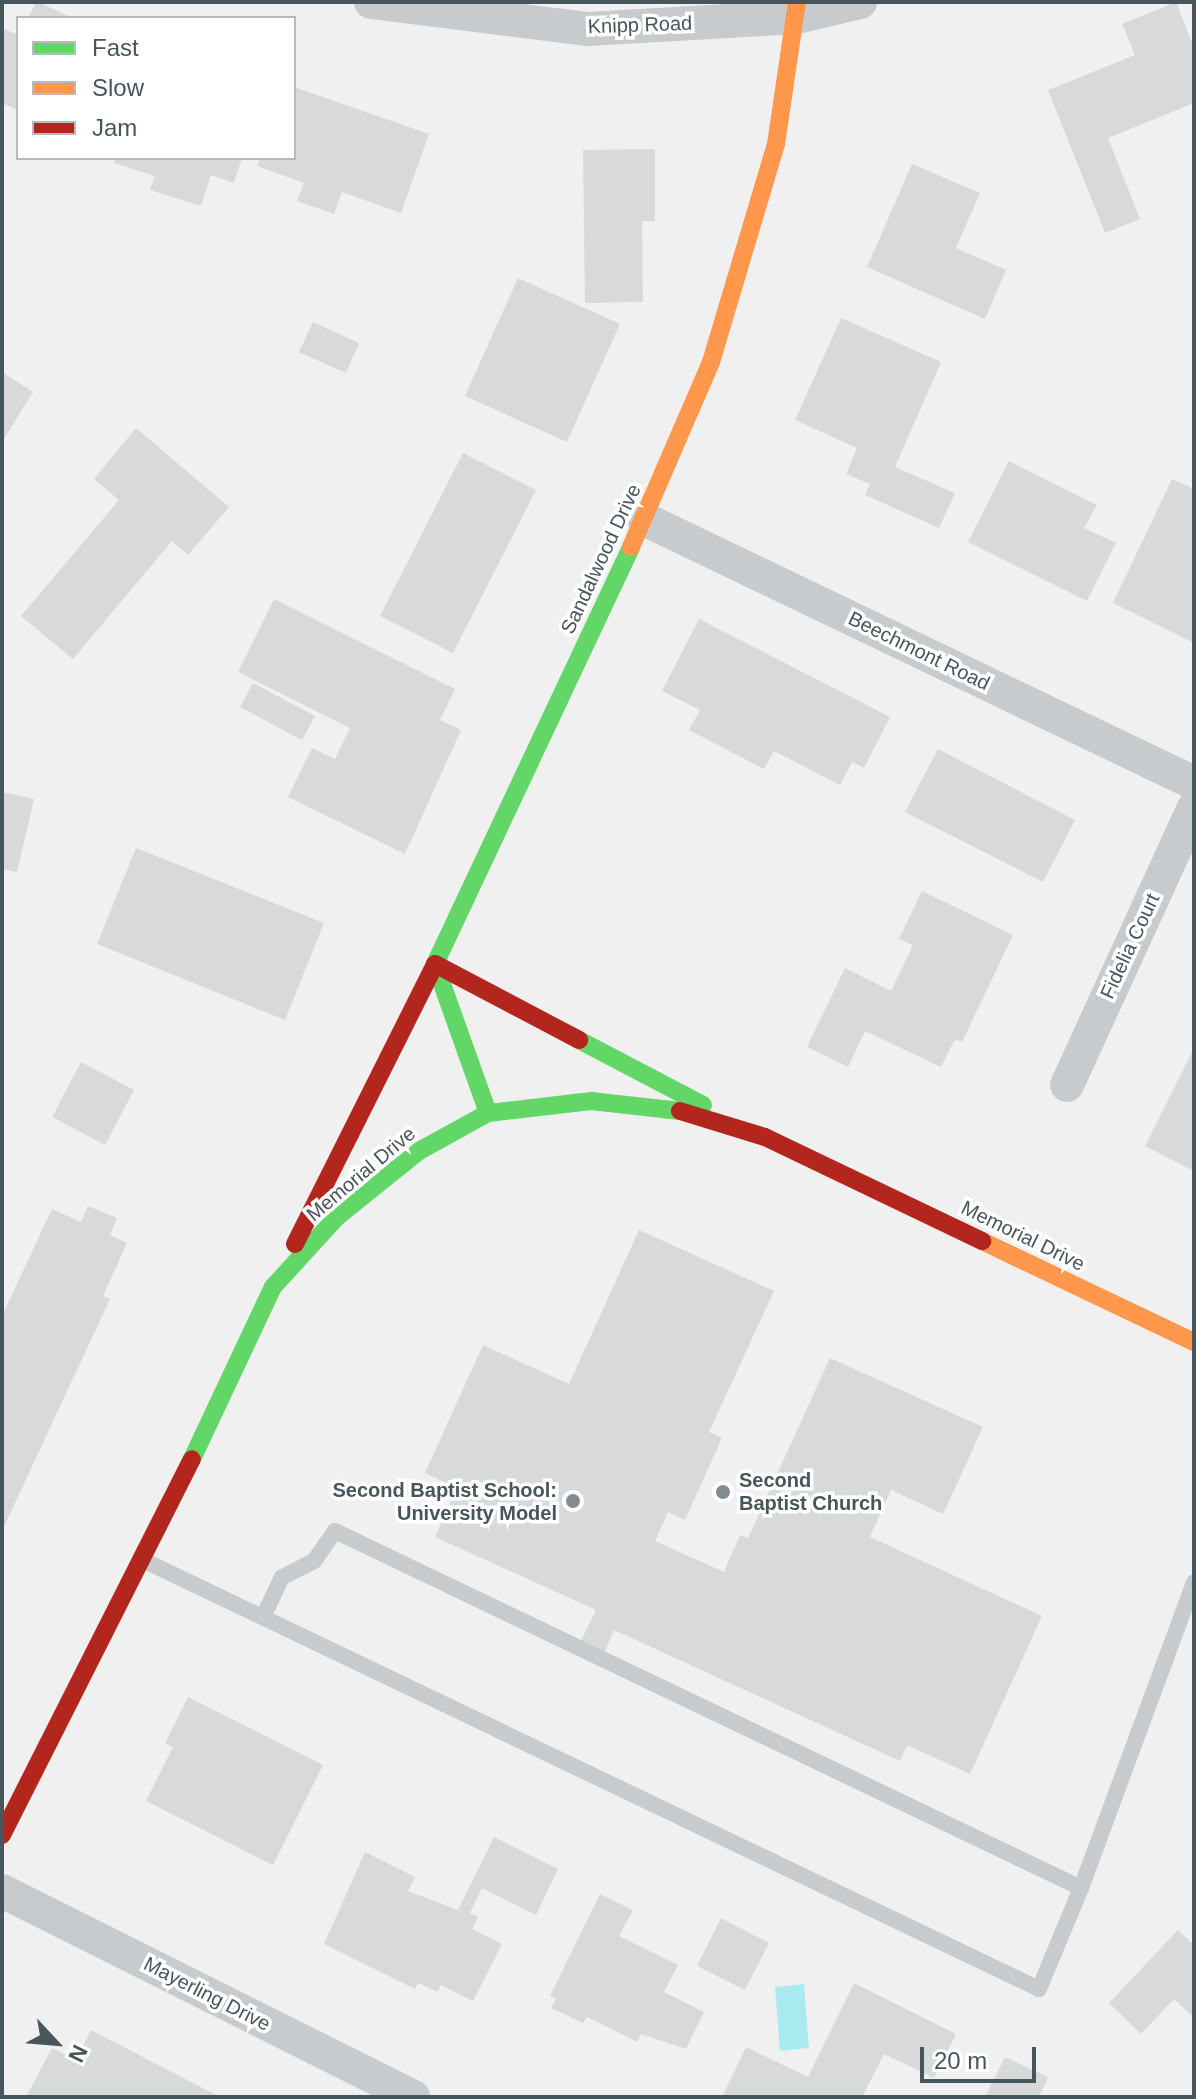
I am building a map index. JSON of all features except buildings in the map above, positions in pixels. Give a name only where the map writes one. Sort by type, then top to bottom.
[{"type":"street","name":"Knipp Road","points":[[371,2],[588,29],[860,2]]},
{"type":"street","name":"Sandalwood Drive","points":[[273,1287],[435,964],[644,519],[711,362],[776,144],[797,9]]},
{"type":"street","name":"Beechmont Road","points":[[644,519],[1194,783]]},
{"type":"street","name":"Fidelia Court","points":[[1067,1085],[1194,808]]},
{"type":"street","points":[[435,964],[488,1113]]},
{"type":"street","points":[[435,964],[765,1137]]},
{"type":"street","name":"Memorial Drive","points":[[2,1835],[144,1560],[273,1287],[337,1217],[419,1151],[488,1113],[591,1101],[674,1109],[765,1137],[1194,1342]]},
{"type":"street","name":"Mayerling Drive","points":[[2,1891],[413,2097]]},
{"type":"lane","points":[[263,1617],[282,1577],[314,1561],[335,1531],[1081,1888]]},
{"type":"lane","points":[[144,1560],[1039,1989],[1081,1888],[1194,1582]]},
{"type":"water","points":[[804,1984],[809,2048],[780,2051],[775,1987]]},
{"type":"traffic: fast","points":[[488,1113],[435,964],[631,547]]},
{"type":"traffic: fast","points":[[579,1040],[703,1105]]},
{"type":"traffic: fast","points":[[192,1459],[273,1287],[337,1217],[419,1151],[488,1113],[591,1101],[680,1111]]},
{"type":"traffic: slow","points":[[631,547],[711,362],[776,144],[797,2]]},
{"type":"traffic: slow","points":[[982,1241],[1194,1342]]},
{"type":"traffic: jam","points":[[295,1244],[435,964],[579,1040]]},
{"type":"traffic: jam","points":[[680,1111],[765,1137],[982,1241]]},
{"type":"traffic: jam","points":[[2,1835],[192,1459]]},
{"type":"place","name":"Second Baptist Church","points":[[723,1492]]},
{"type":"place","name":"Second Baptist School: University Model","points":[[573,1501]]}]
